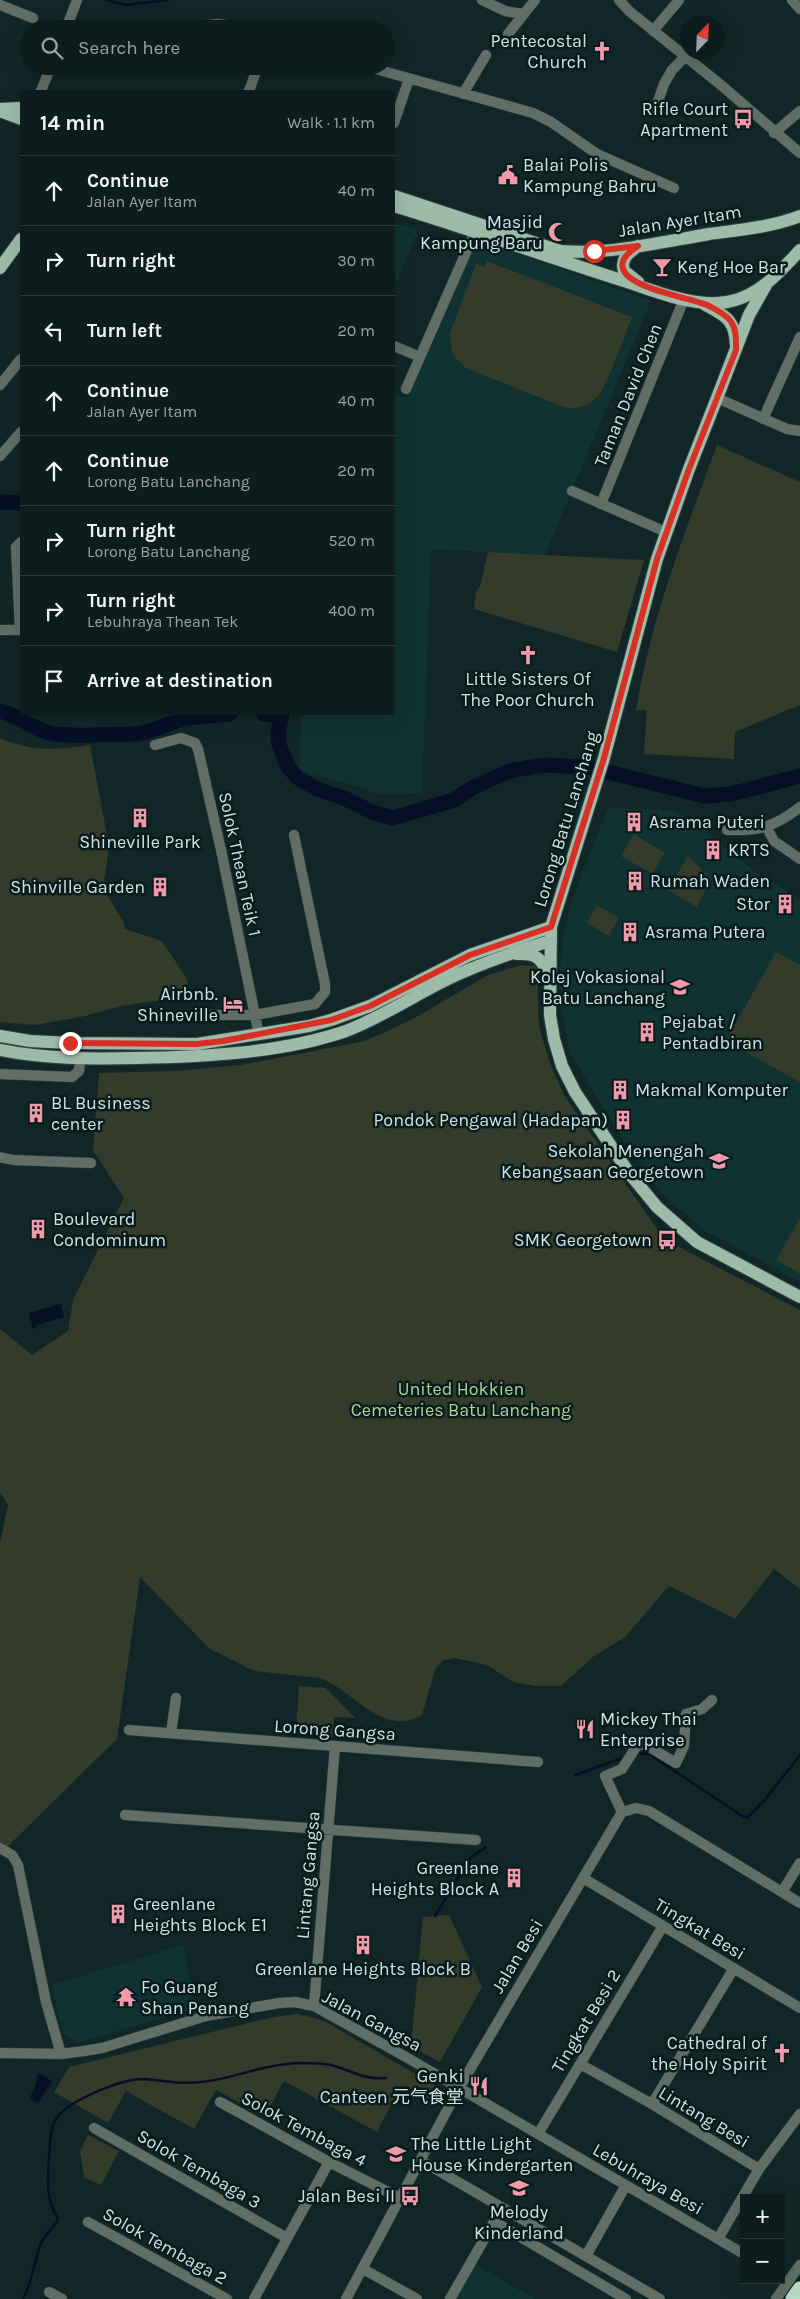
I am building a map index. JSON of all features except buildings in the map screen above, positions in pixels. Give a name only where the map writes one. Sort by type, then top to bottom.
[{"type":"highway","points":[[790,2281],[793,2299]]},
{"type":"main road","points":[[0,110],[20,108]]},
{"type":"main road","points":[[0,110],[20,119]]},
{"type":"main road","name":"Jalan Ayer Itam","points":[[395,196],[560,251],[580,252],[638,246],[738,230],[800,216]]},
{"type":"main road","points":[[395,206],[651,289],[702,303],[728,302],[748,295],[766,285],[800,250]]},
{"type":"main road","points":[[0,268],[20,241]]},
{"type":"main road","points":[[638,246],[625,257],[622,266],[628,275],[651,289]]},
{"type":"main road","name":"Lorong Batu Lanchang","points":[[766,285],[750,315],[716,398],[666,532],[604,758],[551,927],[549,979],[552,1031],[562,1066],[586,1110],[642,1190],[676,1226],[697,1242],[800,1296]]},
{"type":"main road","name":"Lorong Batu Lanchang","points":[[702,303],[726,317],[732,324],[736,332],[736,350]]},
{"type":"main road","points":[[30,1041],[197,1044],[309,1026],[349,1014],[470,955],[551,927]]},
{"type":"main road","points":[[0,1050],[20,1054],[80,1059],[184,1057],[248,1050],[304,1041],[345,1031],[372,1020],[445,981],[504,955],[550,941]]},
{"type":"main road","points":[[504,955],[528,954],[537,956],[542,960],[549,979]]},
{"type":"main road","points":[[0,1036],[71,1050],[80,1059]]},
{"type":"main road","points":[[80,1059],[88,1050],[126,1047],[137,1044]]},
{"type":"street","points":[[69,20],[77,0]]},
{"type":"street","points":[[482,0],[505,11],[523,14]]},
{"type":"street","points":[[508,34],[535,0]]},
{"type":"street","points":[[619,0],[680,51]]},
{"type":"street","points":[[654,31],[679,0]]},
{"type":"street","points":[[792,0],[800,9]]},
{"type":"street","points":[[0,5],[34,18]]},
{"type":"street","points":[[463,94],[486,55]]},
{"type":"street","points":[[647,110],[656,107],[664,84],[672,70],[682,60]]},
{"type":"street","points":[[691,60],[800,153]]},
{"type":"street","points":[[41,90],[47,75]]},
{"type":"street","points":[[249,90],[255,75]]},
{"type":"street","points":[[395,75],[533,113],[551,122],[597,154],[674,188]]},
{"type":"street","points":[[395,120],[410,79]]},
{"type":"street","points":[[774,132],[800,111]]},
{"type":"street","points":[[774,132],[777,139],[800,160]]},
{"type":"street","points":[[406,389],[474,232]]},
{"type":"street","name":"Taman David Chen","points":[[601,504],[684,299]]},
{"type":"street","points":[[763,419],[800,337]]},
{"type":"street","points":[[395,346],[420,357]]},
{"type":"street","points":[[0,385],[20,360]]},
{"type":"street","points":[[716,398],[786,429],[800,431]]},
{"type":"street","points":[[0,456],[20,433]]},
{"type":"street","points":[[572,491],[666,532]]},
{"type":"street","points":[[20,543],[16,547],[20,613]]},
{"type":"street","points":[[0,630],[20,630]]},
{"type":"street","name":"Solok Thean Teik 1","points":[[155,745],[181,738],[194,743],[198,749],[259,1035]]},
{"type":"street","points":[[727,830],[767,828],[787,818],[800,808]]},
{"type":"street","points":[[767,828],[774,841],[800,859]]},
{"type":"street","points":[[210,1016],[255,1015],[315,1004],[325,992],[325,984],[294,835]]},
{"type":"street","points":[[0,1074],[72,1077],[79,1071],[80,1059]]},
{"type":"street","points":[[0,1157],[13,1160],[91,1163]]},
{"type":"street","points":[[171,1734],[176,1698]]},
{"type":"street","points":[[712,1700],[702,1708],[686,1714],[684,1746],[676,1763],[646,1745],[638,1744],[619,1771],[605,1776],[622,1812],[636,1808],[649,1811],[764,1879],[800,1903]]},
{"type":"street","name":"Lorong Gangsa","points":[[129,1730],[538,1762]]},
{"type":"street","name":"Lintang Gangsa","points":[[314,2006],[335,1746]]},
{"type":"street","name":"Jalan Besi","points":[[346,2299],[459,2088],[622,1812]]},
{"type":"street","points":[[125,1815],[476,1840]]},
{"type":"street","points":[[0,1848],[12,1855],[18,1865],[46,2002],[61,2054]]},
{"type":"street","points":[[782,1892],[800,1864]]},
{"type":"street","points":[[764,1879],[782,1881],[791,1877]]},
{"type":"street","name":"Tingkat Besi","points":[[583,1878],[800,2008]]},
{"type":"street","name":"Tingkat Besi 2","points":[[538,2134],[663,1926]]},
{"type":"street","points":[[652,2104],[734,1968]]},
{"type":"street","name":"Jalan Gangsa","points":[[0,2053],[61,2054],[102,2048],[192,2019],[259,2006],[295,2002],[314,2006],[459,2088]]},
{"type":"street","name":"Lintang Besi","points":[[580,2064],[652,2104],[759,2169]]},
{"type":"street","name":"Lebuhraya Besi","points":[[459,2088],[740,2252]]},
{"type":"street","name":"Solok Tembaga 4","points":[[220,2102],[329,2162],[400,2198]]},
{"type":"street","points":[[718,2238],[759,2169],[800,2114]]},
{"type":"street","name":"Solok Tembaga 3","points":[[94,2128],[287,2238]]},
{"type":"street","points":[[420,2160],[660,2299]]},
{"type":"street","points":[[254,2299],[329,2162]]},
{"type":"street","points":[[586,2256],[626,2185]]},
{"type":"street","points":[[450,2299],[502,2208]]},
{"type":"street","name":"Solok Tembaga 2","points":[[88,2222],[227,2299]]},
{"type":"street","points":[[494,2222],[626,2299]]},
{"type":"street","points":[[776,2299],[800,2265]]},
{"type":"street","points":[[362,2270],[417,2299]]},
{"type":"street","points":[[49,2292],[62,2299]]},
{"type":"shaded area","points":[[395,222],[418,230],[395,287]]},
{"type":"shaded area","points":[[475,239],[651,301],[545,555],[431,549],[422,793],[379,794],[300,771],[301,715],[395,715],[395,393],[406,397]]},
{"type":"shaded area","name":"Kolej Vokasional Batu Lanchang","points":[[608,808],[668,810],[689,818],[755,872],[800,899],[800,1282],[702,1229],[659,1190],[624,1141],[570,1053],[561,1007],[560,968],[563,939],[570,905]]},
{"type":"shaded area","points":[[61,1304],[64,1317],[36,1325],[36,1328],[33,1329],[29,1313]]},
{"type":"shaded area","points":[[183,1945],[194,2008],[78,2043],[63,2034],[52,1985]]},
{"type":"shaded area","points":[[38,2073],[52,2081],[38,2103],[29,2098],[34,2090]]},
{"type":"shaded area","points":[[471,2262],[535,2299],[450,2299]]},
{"type":"green space","points":[[487,261],[632,317],[605,384],[596,398],[588,404],[570,408],[560,406],[466,368],[453,355],[449,335],[476,264],[484,267]]},
{"type":"green space","points":[[717,445],[800,482],[800,705],[735,732],[734,759],[644,754],[647,710],[636,710],[650,642],[670,576]]},
{"type":"green space","points":[[488,552],[644,560],[617,652],[474,609],[476,592],[480,586]]},
{"type":"green space","points":[[0,738],[23,746],[44,749],[90,745],[107,835],[108,854],[103,888],[124,923],[125,929],[162,941],[187,979],[188,991],[156,1001],[121,1006],[85,1016],[35,1025],[0,1022]]},
{"type":"green space","points":[[634,834],[665,853],[652,874],[621,856]]},
{"type":"green space","points":[[688,856],[711,879],[697,907],[668,890]]},
{"type":"green space","points":[[597,905],[619,918],[608,936],[587,923]]},
{"type":"green space","points":[[776,952],[800,965],[800,1082],[726,1041]]},
{"type":"green space","name":"United Hokkien Cemeteries Batu Lanchang","points":[[522,965],[537,966],[539,1027],[550,1063],[564,1095],[664,1239],[800,1310],[800,1589],[774,1569],[735,1619],[669,1586],[625,1637],[594,1656],[561,1686],[535,1686],[513,1682],[487,1665],[455,1658],[443,1660],[435,1670],[422,1715],[408,1721],[394,1721],[381,1717],[320,1678],[254,1671],[210,1649],[140,1577],[117,1739],[7,1847],[0,1848],[0,1543],[8,1505],[0,1492],[0,1329],[32,1355],[68,1331],[73,1300],[124,1198],[93,1150],[99,1073],[175,1071],[241,1065],[365,1041],[413,1019],[488,975]]},
{"type":"green space","points":[[800,1218],[800,1273],[776,1260]]},
{"type":"green space","points":[[299,1686],[326,1688],[355,1718],[334,1717],[333,1736],[296,1733]]},
{"type":"green space","points":[[449,1915],[482,1987],[440,2062],[411,2046],[423,1917]]},
{"type":"green space","points":[[296,2014],[326,2022],[436,2086],[440,2095],[438,2105],[401,2086],[377,2132],[284,2081],[265,2116],[216,2090],[194,2129],[126,2091],[108,2123],[54,2092],[69,2067],[269,2018]]},
{"type":"green space","points":[[88,2135],[119,2151],[101,2185],[84,2177],[80,2151]]},
{"type":"waterway","points":[[106,0],[126,5],[167,0]]},
{"type":"waterway","points":[[0,502],[20,503]]},
{"type":"waterway","points":[[0,711],[47,732],[73,735],[137,734],[186,718],[219,715]]},
{"type":"waterway","points":[[272,715],[281,716]]},
{"type":"waterway","points":[[282,715],[278,733],[279,745],[288,767],[298,778],[317,789],[344,798],[372,812],[393,818],[454,800],[472,788],[509,771],[543,765],[587,767],[705,796],[731,794],[800,776]]},
{"type":"waterway","points":[[637,1753],[649,1754],[744,1817],[748,1817],[764,1801],[800,1755]]},
{"type":"waterway","points":[[575,1775],[625,1757]]},
{"type":"waterway","points":[[435,1916],[470,1858],[486,1847]]},
{"type":"waterway","points":[[23,2299],[31,2279],[40,2245],[58,2219],[51,2203],[48,2189],[51,2137],[54,2122],[62,2112],[83,2098],[134,2080],[201,2082],[297,2063],[327,2064],[371,2078],[386,2078]]},
{"type":"place","name":"Pentecostal Church","points":[[602,51]]},
{"type":"place","name":"Rifle Court Apartment","points":[[743,119]]},
{"type":"place","name":"Balai Polis Kampung Bahru","points":[[508,175]]},
{"type":"place","name":"Masjid Kampung Baru","points":[[558,232]]},
{"type":"place","name":"Keng Hoe Bar","points":[[662,267]]},
{"type":"place","name":"Little Sisters Of The Poor Church","points":[[528,655]]},
{"type":"place","name":"Shineville Park","points":[[140,818]]},
{"type":"place","name":"Asrama Puteri","points":[[634,822]]},
{"type":"place","name":"KRTS","points":[[713,850]]},
{"type":"place","name":"Rumah Waden","points":[[635,881]]},
{"type":"place","name":"Shinville Garden","points":[[160,887]]},
{"type":"place","name":"Stor","points":[[785,904]]},
{"type":"place","name":"Asrama Putera","points":[[630,932]]},
{"type":"place","name":"Kolej Vokasional Batu Lanchang","points":[[680,987]]},
{"type":"place","name":"Airbnb. Shineville","points":[[233,1004]]},
{"type":"place","name":"Pejabat / Pentadbiran","points":[[647,1032]]},
{"type":"place","name":"Makmal Komputer","points":[[620,1090]]},
{"type":"place","name":"BL Business center","points":[[36,1113]]},
{"type":"place","name":"Pondok Pengawal (Hadapan)","points":[[623,1120]]},
{"type":"place","name":"Sekolah Menengah Kebangsaan Georgetown","points":[[719,1161]]},
{"type":"place","name":"Boulevard Condominum","points":[[38,1229]]},
{"type":"place","name":"SMK Georgetown","points":[[667,1240]]},
{"type":"place","name":"Mickey Thai Enterprise","points":[[585,1729]]},
{"type":"place","name":"Greenlane Heights Block A","points":[[514,1878]]},
{"type":"place","name":"Greenlane Heights Block E1","points":[[118,1914]]},
{"type":"place","name":"Greenlane Heights Block B","points":[[363,1945]]},
{"type":"place","name":"Fo Guang Shan Penang","points":[[126,1997]]},
{"type":"place","name":"Cathedral of the Holy Spirit","points":[[782,2053]]},
{"type":"place","name":"Genki Canteen 元气食堂","points":[[479,2086]]},
{"type":"place","name":"The Little Light House Kindergarten","points":[[396,2154]]},
{"type":"place","name":"Melody Kinderland","points":[[519,2188]]},
{"type":"place","name":"Jalan Besi II","points":[[410,2196]]},
{"type":"route","points":[[70,1043],[197,1044],[309,1026],[370,1006],[470,955],[551,927],[561,890],[604,758],[657,559],[689,469],[736,350],[736,332],[726,317],[702,303],[651,289],[633,279],[624,271],[622,266],[623,260],[627,254],[638,246],[594,251]]}]
